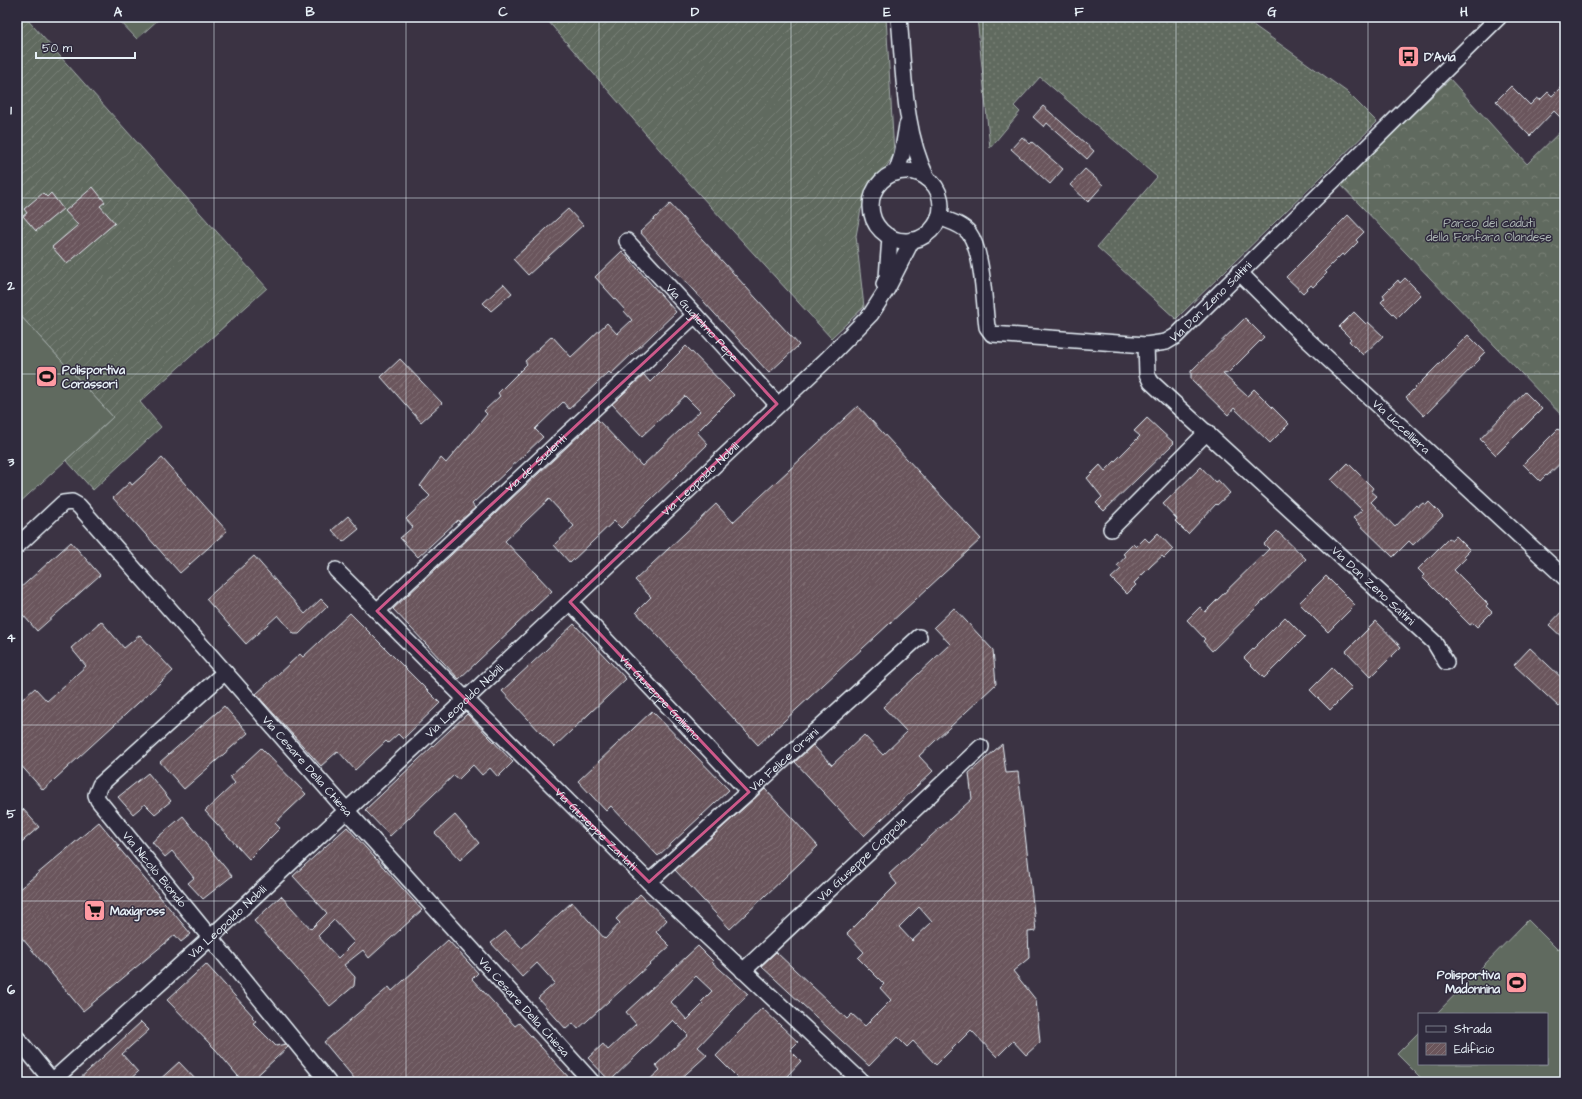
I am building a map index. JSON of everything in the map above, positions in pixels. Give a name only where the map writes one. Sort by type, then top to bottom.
[{"type":"street","points":[[899,17],[908,114],[918,160],[927,178],[936,189],[941,203],[939,217],[926,235],[912,240],[897,240],[884,233],[875,223],[871,203],[879,184],[884,179],[896,173],[915,172],[927,178]]},
{"type":"street","name":"Via Don Zeno Saltini","points":[[1446,662],[1434,642],[1151,382],[1147,374],[1146,345],[1166,342],[1176,336],[1239,272],[1499,17]]},
{"type":"street","points":[[896,173],[902,155],[908,114]]},
{"type":"street","points":[[939,217],[958,225],[968,232],[971,237],[980,264],[987,327],[992,334],[1146,345]]},
{"type":"street","name":"Via Leopoldo Nobili","points":[[871,314],[887,278],[890,237]]},
{"type":"street","name":"Via Leopoldo Nobili","points":[[52,1082],[210,938],[570,602],[777,404],[826,360],[871,314],[887,289],[912,240]]},
{"type":"street","name":"Via Guglielmo Pepe","points":[[626,241],[777,404]]},
{"type":"street","name":"Via Uccelliera","points":[[1239,272],[1299,332],[1565,578]]},
{"type":"street","name":"Via de’ Sudenti","points":[[377,612],[695,315]]},
{"type":"street","points":[[1111,529],[1207,432]]},
{"type":"street","name":"Via Cesare Della Chiesa","points":[[17,546],[63,503],[68,502],[76,504],[346,810],[592,1082]]},
{"type":"street","name":"Via Giuseppe Zarlati","points":[[336,570],[649,882],[862,1082]]},
{"type":"street","name":"Via Giuseppe Galliano","points":[[570,602],[749,792]]},
{"type":"street","name":"Via Felice Orsini","points":[[649,882],[919,637]]},
{"type":"street","name":"Via Nicolò Biondo","points":[[225,672],[100,785],[96,795],[101,805],[328,1082]]},
{"type":"street","name":"Via Giuseppe Coppola","points":[[743,971],[981,747]]},
{"type":"street","points":[[17,1038],[52,1082]]},
{"type":"highlighted area","points":[[695,315],[777,404],[570,602],[749,792],[649,882],[377,611]]},
{"type":"green space","points":[[17,17],[25,17],[267,288],[140,402],[161,427],[93,490],[66,460],[113,417],[17,312]]},
{"type":"green space","points":[[116,17],[161,17],[137,39]]},
{"type":"green space","points":[[550,17],[886,17],[894,154],[861,209],[856,236],[864,307],[831,338],[679,172],[547,20]]},
{"type":"green space","points":[[977,17],[1242,17],[1347,92],[1377,122],[1176,319],[1097,247],[1157,177],[1040,77],[1014,106],[1020,112],[990,148]]},
{"type":"green space","name":"Parco dei caduti della Fanfara Olandese","points":[[1450,79],[1527,164],[1565,127],[1565,419],[1340,184]]},
{"type":"green space","name":"Polisportiva Corassori","points":[[17,312],[113,417],[17,505]]},
{"type":"green space","name":"Polisportiva Madonnina","points":[[1528,920],[1558,950],[1565,944],[1565,1082],[1425,1082],[1397,1054],[1418,1033],[1418,1065],[1548,1065],[1548,1013],[1437,1013]]},
{"type":"building","points":[[1565,83],[1565,122],[1554,111],[1530,136],[1496,101],[1511,86],[1530,105],[1537,98],[1540,100],[1548,92],[1552,96]]},
{"type":"building","points":[[1043,106],[1094,151],[1087,159],[1047,123],[1044,127],[1033,117]]},
{"type":"building","points":[[1022,137],[1030,144],[1032,142],[1063,169],[1050,184],[1011,149]]},
{"type":"building","points":[[1085,169],[1103,185],[1088,202],[1070,185]]},
{"type":"building","points":[[93,187],[105,202],[100,206],[115,223],[67,264],[52,247],[78,225],[65,211]]},
{"type":"building","points":[[43,193],[47,197],[51,193],[63,209],[36,231],[23,216],[27,213],[24,209]]},
{"type":"building","points":[[670,204],[799,345],[769,373],[640,232]]},
{"type":"building","points":[[568,209],[583,225],[528,275],[513,259]]},
{"type":"building","points":[[1348,215],[1364,232],[1356,240],[1358,242],[1344,256],[1342,254],[1325,271],[1327,273],[1313,287],[1311,285],[1303,293],[1286,277]]},
{"type":"building","points":[[622,251],[676,312],[611,374],[609,372],[569,409],[563,402],[535,429],[543,437],[472,504],[475,508],[459,522],[458,520],[418,557],[400,538],[413,527],[406,519],[430,496],[420,486],[441,458],[446,463],[487,414],[484,411],[500,396],[498,393],[527,364],[525,361],[552,336],[571,357],[607,323],[617,334],[632,320],[624,311],[625,310],[595,277]]},
{"type":"building","points":[[1405,278],[1421,294],[1397,318],[1381,302],[1385,298],[1383,295],[1398,280],[1400,283]]},
{"type":"building","points":[[504,284],[512,293],[491,311],[483,303]]},
{"type":"building","points":[[1354,312],[1366,324],[1368,322],[1383,336],[1363,355],[1349,341],[1351,339],[1339,327]]},
{"type":"building","points":[[1245,318],[1264,337],[1228,373],[1223,374],[1247,396],[1254,389],[1289,424],[1270,443],[1234,408],[1228,415],[1191,379],[1191,371]]},
{"type":"building","points":[[1468,335],[1485,352],[1479,358],[1480,359],[1424,416],[1406,397]]},
{"type":"building","points":[[686,346],[734,395],[697,432],[708,444],[621,528],[614,521],[570,563],[554,545],[574,526],[549,499],[505,541],[552,591],[459,679],[393,609],[597,419],[642,466],[700,411],[685,396],[642,436],[612,404],[644,375],[650,382]]},
{"type":"building","points":[[400,359],[442,403],[421,422],[381,377]]},
{"type":"building","points":[[1525,392],[1542,409],[1496,455],[1480,439]]},
{"type":"building","points":[[858,406],[981,539],[758,745],[636,612],[651,597],[635,580],[716,504],[733,522]]},
{"type":"building","points":[[1147,418],[1174,443],[1104,511],[1096,503],[1102,497],[1087,478],[1100,465],[1105,471],[1140,436],[1134,431]]},
{"type":"building","points":[[1558,429],[1565,435],[1565,459],[1540,481],[1523,464]]},
{"type":"building","points":[[162,458],[227,531],[180,573],[113,498],[130,482],[132,485]]},
{"type":"building","points":[[1348,463],[1373,488],[1371,491],[1377,496],[1371,502],[1395,527],[1416,505],[1418,507],[1423,503],[1426,505],[1429,502],[1443,516],[1413,545],[1409,541],[1393,557],[1353,518],[1362,510],[1331,480]]},
{"type":"building","points":[[1201,467],[1215,482],[1218,480],[1230,493],[1217,505],[1216,504],[1188,534],[1175,521],[1177,519],[1163,504]]},
{"type":"building","points":[[348,516],[359,529],[343,542],[332,530]]},
{"type":"building","points":[[1277,531],[1306,559],[1212,651],[1203,641],[1205,639],[1187,620],[1200,607],[1205,612],[1269,549],[1264,544]]},
{"type":"building","points":[[1158,533],[1173,549],[1164,558],[1162,556],[1152,565],[1134,583],[1136,585],[1127,594],[1111,578],[1121,569],[1117,566],[1126,556],[1123,554],[1133,544],[1136,547],[1145,538],[1149,542]]},
{"type":"building","points":[[1456,536],[1470,550],[1464,556],[1466,558],[1454,570],[1488,604],[1486,606],[1492,612],[1477,627],[1473,623],[1470,625],[1422,577],[1424,575],[1418,569],[1449,538],[1452,540]]},
{"type":"building","points":[[71,542],[100,575],[37,631],[17,608],[17,591]]},
{"type":"building","points":[[254,556],[305,614],[321,599],[328,606],[299,634],[294,634],[278,615],[246,644],[206,599]]},
{"type":"building","points":[[1326,576],[1355,605],[1328,632],[1299,603]]},
{"type":"building","points":[[954,608],[993,650],[996,684],[919,756],[933,771],[864,836],[795,762],[813,745],[832,765],[864,735],[883,755],[907,732],[883,707],[950,644],[934,627]]},
{"type":"building","points":[[1565,608],[1565,640],[1549,625]]},
{"type":"building","points":[[350,613],[440,703],[403,739],[398,734],[388,743],[386,741],[355,770],[338,751],[321,766],[256,694],[300,654],[303,657]]},
{"type":"building","points":[[1285,617],[1305,637],[1264,678],[1244,658]]},
{"type":"building","points":[[101,621],[124,648],[140,635],[173,671],[43,790],[17,761],[17,704],[35,688],[47,701],[86,666],[71,648]]},
{"type":"building","points":[[1376,621],[1401,647],[1371,677],[1346,651]]},
{"type":"building","points":[[574,624],[626,679],[554,747],[502,691]]},
{"type":"building","points":[[1530,648],[1565,681],[1565,700],[1559,707],[1514,665]]},
{"type":"building","points":[[1332,668],[1352,688],[1330,710],[1310,690]]},
{"type":"building","points":[[224,706],[248,733],[184,789],[160,762]]},
{"type":"building","points":[[652,711],[729,790],[658,856],[611,806],[606,811],[578,781]]},
{"type":"building","points":[[467,714],[513,762],[498,777],[490,768],[482,775],[473,765],[458,780],[454,775],[390,836],[365,810]]},
{"type":"building","points":[[1002,744],[1006,773],[1018,772],[1036,931],[1028,932],[1029,958],[1013,971],[1036,1000],[1040,1042],[1026,1055],[1013,1041],[997,1057],[971,1030],[936,1065],[913,1041],[907,1047],[897,1037],[869,1066],[761,966],[776,952],[847,1019],[852,1014],[865,1026],[891,1000],[880,988],[884,984],[858,958],[864,952],[847,934],[897,884],[889,874],[972,799],[969,773]],"holes":[[[919,907],[932,922],[912,941],[899,927]]]},
{"type":"building","points":[[261,748],[306,794],[275,823],[280,828],[249,859],[205,811],[235,783],[230,777]]},
{"type":"building","points":[[148,773],[171,801],[155,814],[145,804],[133,814],[118,797]]},
{"type":"building","points":[[765,789],[818,846],[730,929],[675,870]]},
{"type":"building","points":[[23,809],[39,827],[17,846],[17,814]]},
{"type":"building","points":[[455,815],[479,843],[460,860],[435,833]]},
{"type":"building","points":[[183,816],[232,876],[203,899],[188,883],[194,878],[172,851],[165,857],[152,842]]},
{"type":"building","name":"Maxigross","points":[[99,822],[191,934],[181,942],[175,935],[83,1011],[17,932],[17,891]]},
{"type":"building","points":[[347,827],[422,910],[369,958],[363,950],[344,965],[355,977],[354,986],[330,1006],[254,921],[281,896],[311,929],[327,913],[293,876]],"holes":[[[334,920],[354,942],[338,958],[318,936]]]},
{"type":"building","points":[[640,894],[667,920],[656,932],[670,946],[578,1029],[573,1023],[566,1029],[538,998],[555,983],[537,963],[522,977],[491,943],[506,931],[522,948],[572,902],[605,939],[620,923],[616,919]]},
{"type":"building","points":[[448,940],[478,973],[472,979],[515,1026],[519,1023],[573,1082],[357,1082],[324,1042],[389,987],[392,991]]},
{"type":"building","points":[[698,946],[713,961],[712,962],[748,994],[698,1047],[707,1055],[677,1082],[647,1082],[660,1070],[656,1065],[688,1035],[673,1020],[610,1081],[588,1058],[603,1044],[608,1050],[636,1024],[626,1012]],"holes":[[[696,976],[712,991],[701,1002],[703,1004],[687,1020],[671,1002]]]},
{"type":"building","points":[[206,964],[253,1016],[252,1017],[256,1021],[253,1023],[276,1046],[286,1044],[288,1047],[250,1082],[243,1082],[216,1050],[167,1000]]},
{"type":"building","points":[[762,1008],[798,1042],[790,1050],[801,1061],[787,1076],[794,1082],[742,1082],[716,1056]]},
{"type":"building","points":[[141,1022],[149,1030],[122,1054],[138,1072],[127,1082],[76,1082]]},
{"type":"building","points":[[179,1062],[198,1082],[157,1082]]},
{"type":"place","name":"D'Avia","points":[[1408,57]]},
{"type":"place","name":"Polisportiva Corassori","points":[[46,377]]},
{"type":"place","name":"Maxigross","points":[[95,911]]},
{"type":"place","name":"Polisportiva Madonnina","points":[[1516,982]]}]
